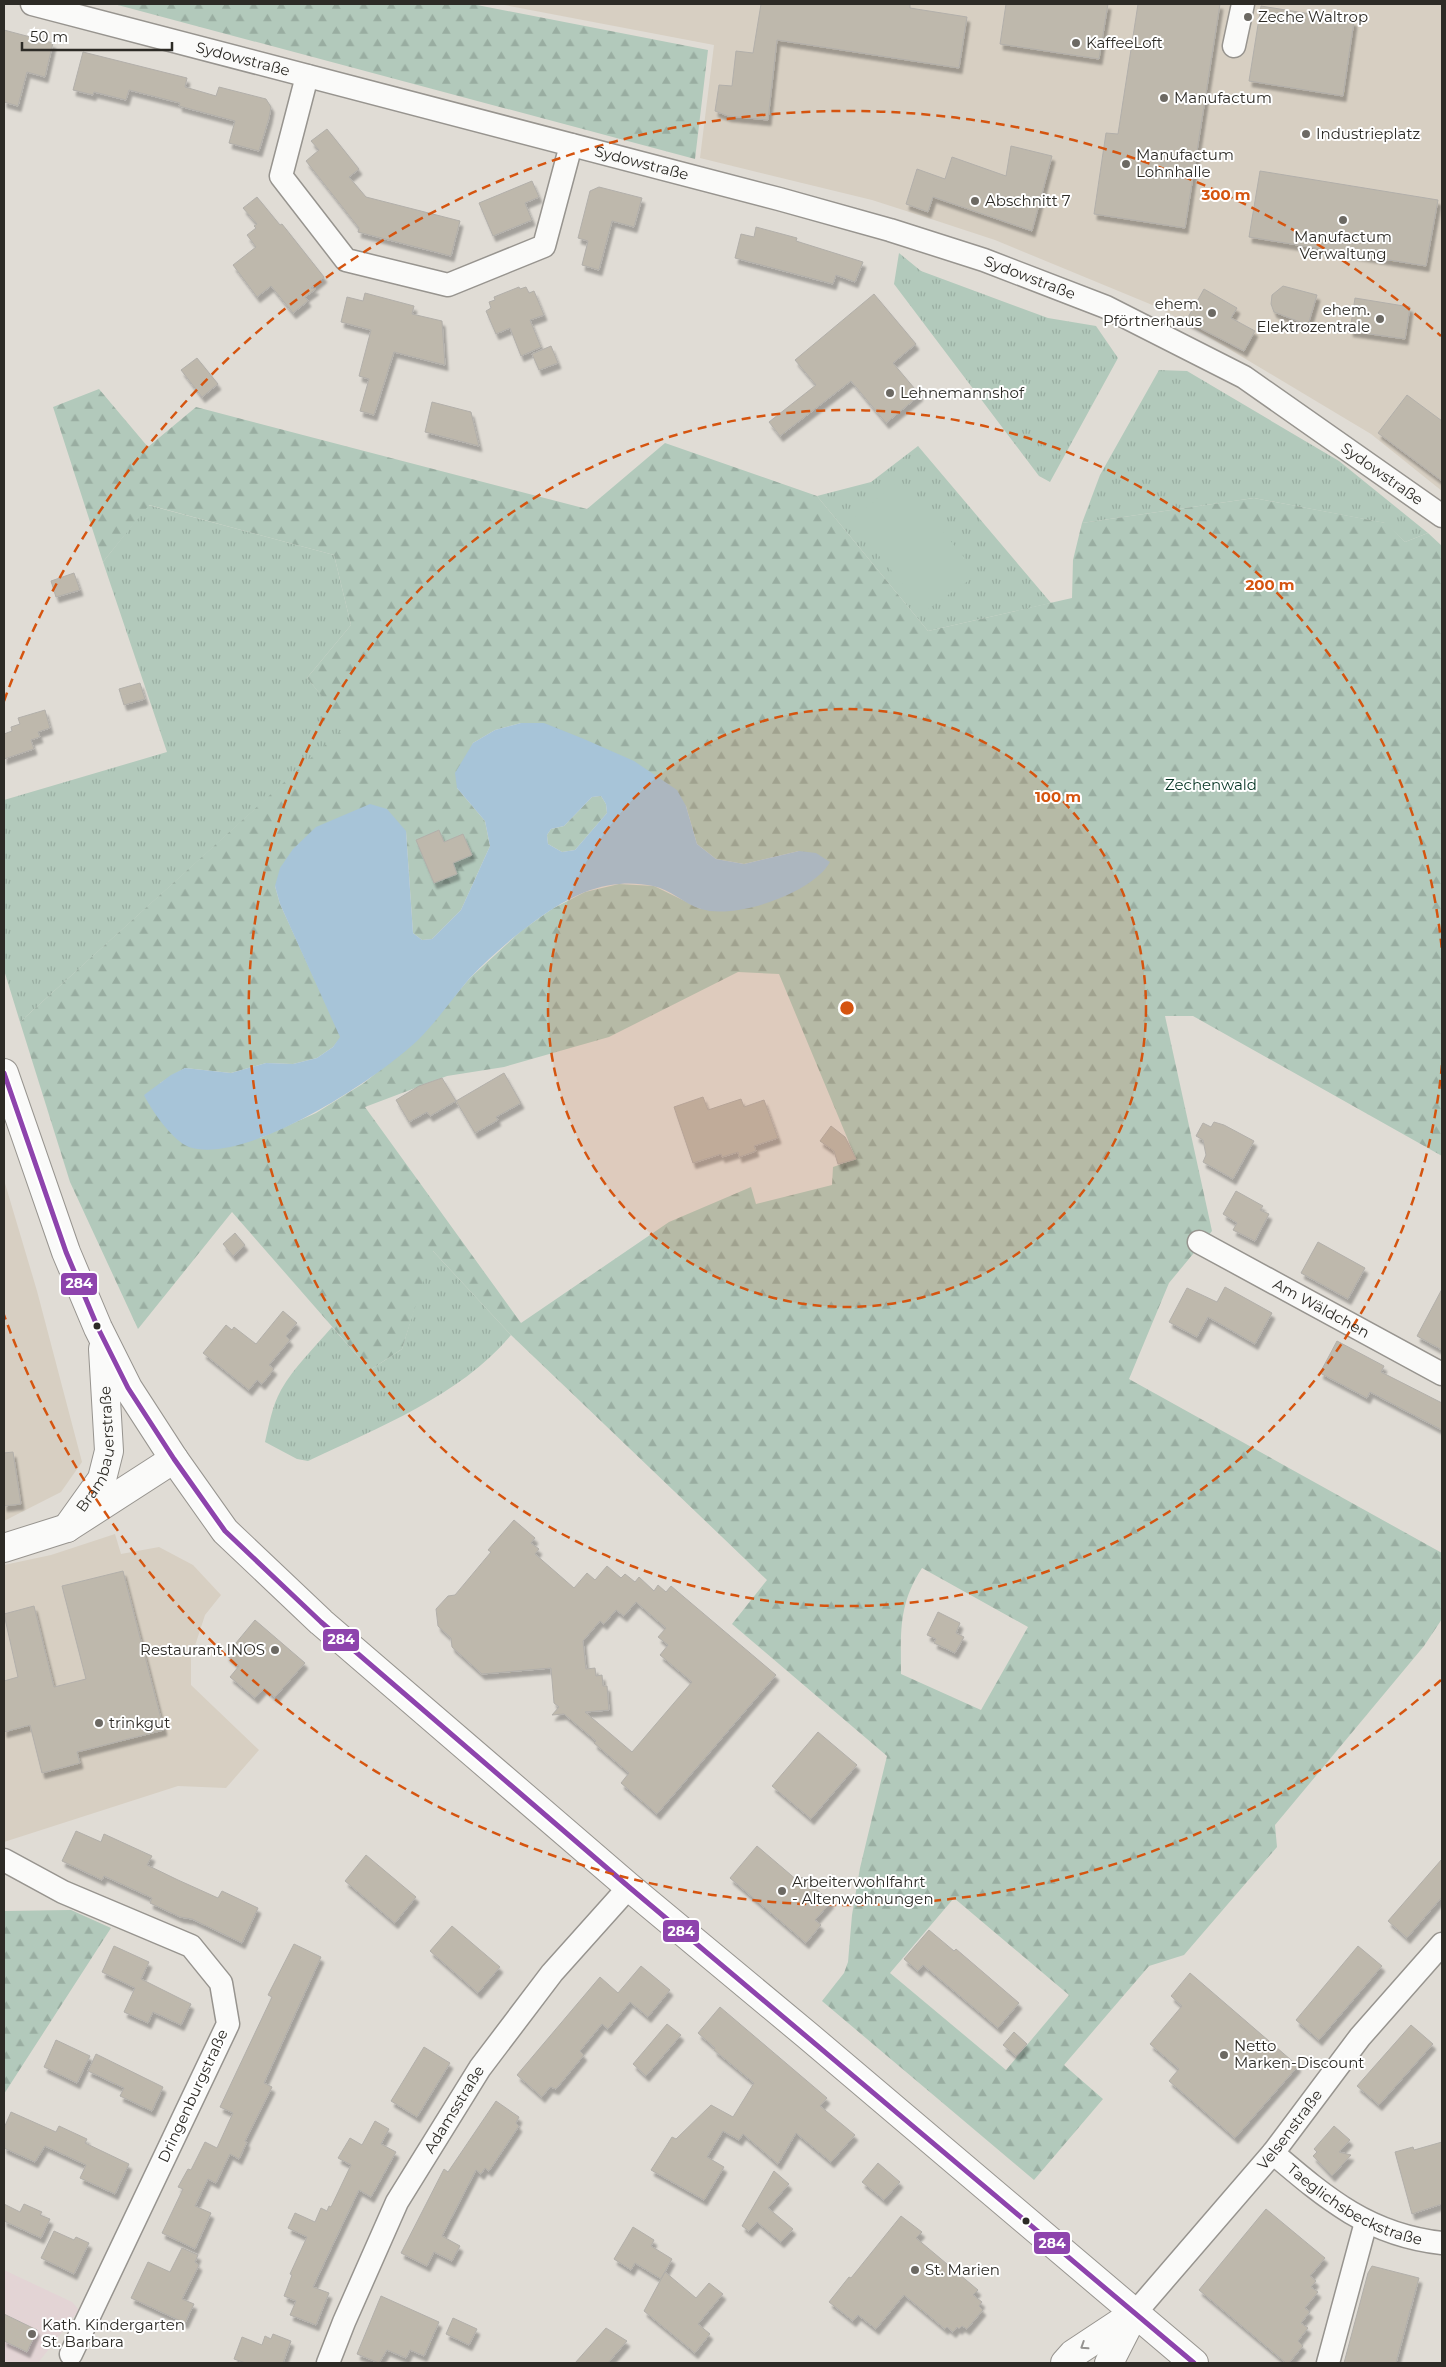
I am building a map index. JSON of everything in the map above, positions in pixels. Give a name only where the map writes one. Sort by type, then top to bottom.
[{"type":"main road","name":"Brambauerstraße","points":[[4,1073],[66,1252],[102,1336],[128,1388],[174,1459],[225,1531],[321,1622],[629,1887],[792,2022],[1194,2363]]},
{"type":"main road","name":"Brambauerstraße","points":[[67,1528],[102,1479],[109,1451],[102,1336]]},
{"type":"main road","points":[[4,1548],[67,1528],[174,1459]]},
{"type":"main road","points":[[1065,2363],[1073,2354],[1135,2313]]},
{"type":"main road","points":[[1109,2363],[1135,2313]]},
{"type":"street","name":"Sydowstraße","points":[[32,4],[890,230],[984,260],[1106,307],[1244,377],[1442,516]]},
{"type":"street","points":[[1234,46],[1243,4]]},
{"type":"street","name":"Sydowstraße","points":[[307,76],[281,176],[346,260],[448,285],[544,246],[571,145]]},
{"type":"street","name":"Am Wäldchen","points":[[1199,1242],[1442,1374]]},
{"type":"street","name":"Dringenburgstraße","points":[[4,1860],[64,1892],[191,1946],[221,1983],[228,2024],[71,2354]]},
{"type":"street","name":"Adamsstraße","points":[[328,2363],[397,2202],[480,2068],[552,1973],[629,1887]]},
{"type":"street","name":"Velsenstraße","points":[[1135,2313],[1273,2153],[1360,2037],[1442,1944]]},
{"type":"street","name":"Taeglichsbeckstraße","points":[[1273,2153],[1322,2194],[1366,2222],[1384,2230],[1442,2243]]},
{"type":"street","points":[[1328,2363],[1366,2222]]},
{"type":"shaded area","points":[[499,4],[1442,4],[1442,491],[1371,434],[1162,309],[995,240],[925,217],[872,200],[700,158],[714,45]]},
{"type":"shaded area","points":[[4,1180],[37,1291],[82,1462],[61,1492],[4,1521]]},
{"type":"shaded area","points":[[115,1534],[121,1554],[159,1547],[193,1565],[221,1595],[205,1615],[191,1658],[191,1685],[259,1750],[226,1788],[178,1786],[4,1842],[4,1565],[51,1555]]},
{"type":"shaded area","name":"Kath. Kindergarten St. Barbara","points":[[4,2270],[72,2302],[79,2310],[38,2363],[4,2363]]},
{"type":"green space","points":[[114,4],[472,4],[708,50],[695,159]]},
{"type":"green space","points":[[899,253],[921,271],[1048,318],[1096,326],[1118,358],[1050,482],[1039,476],[894,284]]},
{"type":"green space","points":[[1159,370],[1187,371],[1339,461],[1428,533],[1405,542],[1385,523],[1254,498],[1082,523],[1100,475]]},
{"type":"green space","name":"Zechenwald","points":[[99,389],[148,447],[196,407],[587,509],[665,443],[817,496],[928,631],[1072,598],[1073,560],[1082,523],[1254,498],[1386,523],[1405,542],[1428,533],[1442,546],[1442,1156],[1193,1016],[1165,1016],[1212,1231],[1169,1283],[1129,1379],[1442,1553],[1442,1619],[1424,1646],[1275,1825],[1277,1847],[1184,1955],[1149,1966],[1064,2065],[1103,2099],[1034,2180],[822,2001],[844,1973],[848,1962],[852,1915],[860,1868],[887,1756],[732,1624],[767,1580],[511,1335],[433,1251],[402,1349],[370,1370],[232,1212],[138,1329],[70,1182],[20,1022],[346,726],[307,678],[351,625],[334,555],[149,505],[103,562],[53,407]],"holes":[[[521,723],[686,806],[697,844],[716,859],[744,864],[799,851],[701,909],[654,886],[619,884],[585,892],[552,909],[521,931],[470,978],[418,1039],[364,1083],[316,1113],[260,1138],[160,1083],[185,1068],[231,1073],[266,1063],[293,1064],[317,1058],[333,1047],[341,1037],[280,904],[275,886],[406,831],[413,933],[422,940],[432,939],[461,910],[490,846],[485,821],[457,788],[473,743],[495,730]],[[738,972],[779,974],[856,1159],[833,1167],[832,1185],[756,1204],[751,1187],[669,1222],[521,1323],[365,1107],[447,1076],[504,1067],[609,1037]],[[922,1568],[1028,1627],[981,1710],[901,1674],[902,1619],[914,1581]],[[954,1898],[1069,1995],[1006,2070],[890,1973]]]},
{"type":"green space","points":[[918,446],[1051,603],[928,631],[817,496],[871,482]]},
{"type":"green space","points":[[900,480],[978,574],[925,611],[850,521]]},
{"type":"green space","points":[[148,505],[334,555],[351,625],[307,678],[347,726],[20,1022],[4,970],[4,800],[167,752],[103,562]]},
{"type":"green space","points":[[601,796],[606,804],[607,813],[575,850],[562,852],[548,844],[547,835],[551,829],[564,826],[592,797]]},
{"type":"green space","points":[[432,1250],[511,1335],[491,1357],[443,1393],[390,1422],[308,1461],[297,1459],[265,1442],[273,1409],[281,1390],[298,1365],[332,1327],[370,1370],[402,1349]]},
{"type":"green space","points":[[71,1910],[111,1928],[4,2094],[4,1911]]},
{"type":"water","points":[[521,723],[544,723],[634,761],[677,790],[686,806],[697,844],[716,859],[744,864],[799,851],[816,853],[830,862],[821,873],[791,893],[772,901],[733,911],[701,909],[665,890],[645,885],[608,886],[584,893],[551,910],[506,943],[469,979],[419,1039],[400,1056],[344,1095],[310,1115],[243,1144],[214,1149],[189,1147],[183,1144],[163,1124],[144,1095],[171,1075],[185,1068],[231,1073],[266,1063],[293,1064],[317,1058],[333,1047],[340,1037],[280,904],[275,886],[280,868],[293,849],[316,827],[370,804],[387,809],[406,831],[413,933],[422,940],[432,939],[461,910],[490,846],[485,821],[457,788],[455,773],[473,743],[495,730]],"holes":[[[601,796],[606,804],[607,813],[575,850],[562,852],[548,844],[547,835],[551,829],[564,826],[592,797]]]},
{"type":"building","points":[[761,4],[910,4],[910,8],[967,17],[959,68],[777,40],[768,120],[728,116],[715,111],[719,85],[732,86],[736,51],[753,53]]},
{"type":"building","points":[[1006,4],[1108,4],[1099,59],[1000,44]]},
{"type":"building","points":[[1138,4],[1220,4],[1185,228],[1094,214],[1106,133],[1118,134]]},
{"type":"building","points":[[1261,6],[1354,21],[1343,96],[1249,81]]},
{"type":"building","points":[[4,30],[53,43],[45,77],[27,72],[18,106],[4,102]]},
{"type":"building","points":[[83,52],[187,78],[185,87],[216,96],[219,87],[266,99],[271,107],[259,151],[229,143],[235,121],[179,106],[180,103],[129,90],[126,100],[94,92],[93,95],[73,90]]},
{"type":"building","points":[[327,129],[359,169],[349,177],[366,197],[460,221],[451,256],[358,232],[359,228],[306,161],[319,150],[311,141]]},
{"type":"building","points":[[1011,146],[1052,156],[1032,231],[933,197],[928,212],[906,204],[917,169],[945,179],[952,157],[1006,176]]},
{"type":"building","name":"Manufactum Verwaltung","points":[[1260,171],[1438,200],[1426,266],[1249,237]]},
{"type":"building","points":[[532,181],[539,197],[525,203],[532,220],[493,236],[479,203]]},
{"type":"building","points":[[599,187],[642,198],[634,227],[612,221],[599,270],[582,265],[588,241],[578,238],[590,191]]},
{"type":"building","points":[[257,197],[280,225],[282,224],[324,277],[311,288],[316,289],[305,297],[308,301],[293,313],[271,286],[257,297],[233,265],[256,247],[247,235],[256,228],[254,226],[257,224],[243,208]]},
{"type":"building","points":[[756,227],[797,238],[796,241],[863,262],[855,282],[836,275],[833,284],[735,258],[741,234],[754,237]]},
{"type":"building","points":[[1283,286],[1317,295],[1308,325],[1274,312],[1271,304],[1272,295]]},
{"type":"building","points":[[519,287],[520,289],[526,287],[529,293],[534,291],[544,315],[530,320],[541,347],[521,356],[510,328],[496,334],[486,311],[491,308],[489,302],[495,300],[494,297]]},
{"type":"building","name":"ehem. Pförtnerhaus","points":[[1204,289],[1237,308],[1231,318],[1255,331],[1244,351],[1186,321]]},
{"type":"building","points":[[365,293],[414,306],[412,314],[442,321],[445,365],[394,352],[374,415],[360,411],[369,379],[359,376],[371,330],[341,322],[347,297],[363,301]]},
{"type":"building","points":[[874,294],[916,344],[893,363],[920,395],[886,423],[851,381],[780,436],[769,422],[816,385],[795,360]]},
{"type":"building","name":"ehem. Elektrozentrale","points":[[1355,298],[1410,307],[1405,339],[1350,331]]},
{"type":"building","points":[[551,346],[558,363],[539,370],[532,354]]},
{"type":"building","points":[[197,358],[218,384],[202,397],[181,370]]},
{"type":"building","points":[[1407,395],[1442,421],[1442,481],[1378,433]]},
{"type":"building","points":[[432,402],[471,412],[479,446],[425,432]]},
{"type":"building","points":[[74,573],[80,590],[56,597],[51,581]]},
{"type":"building","points":[[140,683],[145,699],[124,705],[119,689]]},
{"type":"building","points":[[45,710],[50,728],[38,732],[40,737],[31,740],[34,749],[4,759],[4,734],[12,731],[11,727],[20,724],[18,718]]},
{"type":"building","points":[[439,830],[444,842],[463,834],[472,855],[453,863],[457,874],[434,883],[416,840]]},
{"type":"building","points":[[504,1073],[521,1103],[496,1117],[498,1120],[475,1133],[456,1101]]},
{"type":"building","points":[[442,1078],[456,1101],[430,1116],[427,1112],[409,1122],[396,1100],[419,1086]]},
{"type":"building","points":[[703,1097],[708,1110],[741,1099],[744,1107],[764,1100],[778,1138],[754,1146],[756,1151],[739,1157],[738,1152],[722,1157],[721,1154],[693,1163],[674,1107]]},
{"type":"building","points":[[1214,1122],[1224,1125],[1254,1141],[1233,1179],[1203,1162],[1206,1155],[1203,1140],[1196,1136],[1203,1123],[1211,1127]]},
{"type":"building","points":[[831,1126],[845,1137],[856,1159],[838,1164],[834,1151],[820,1141]]},
{"type":"building","points":[[1236,1191],[1263,1206],[1260,1210],[1269,1214],[1255,1241],[1233,1230],[1237,1223],[1223,1214]]},
{"type":"building","points":[[235,1233],[245,1245],[233,1256],[223,1244]]},
{"type":"building","points":[[1318,1242],[1365,1268],[1348,1299],[1301,1273]]},
{"type":"building","points":[[1225,1287],[1272,1313],[1255,1344],[1208,1317],[1197,1337],[1169,1322],[1187,1288],[1217,1302]]},
{"type":"building","points":[[1442,1289],[1442,1350],[1417,1336]]},
{"type":"building","points":[[283,1311],[297,1323],[286,1336],[290,1340],[269,1365],[274,1369],[262,1384],[257,1380],[249,1390],[203,1353],[226,1325],[232,1330],[234,1327],[256,1344]]},
{"type":"building","points":[[1337,1341],[1384,1366],[1381,1372],[1442,1403],[1442,1430],[1370,1392],[1367,1398],[1320,1373]]},
{"type":"building","points":[[13,1452],[21,1504],[4,1506],[4,1453]]},
{"type":"building","points":[[514,1520],[535,1538],[531,1543],[539,1549],[535,1554],[574,1588],[587,1573],[595,1580],[607,1566],[621,1578],[625,1574],[635,1582],[639,1577],[654,1591],[658,1585],[666,1592],[671,1586],[776,1675],[657,1814],[621,1783],[629,1773],[594,1743],[596,1741],[564,1714],[552,1715],[559,1707],[554,1703],[551,1668],[482,1674],[452,1647],[451,1638],[438,1626],[436,1609],[448,1596],[455,1595],[491,1552],[488,1550]],"holes":[[[636,1602],[666,1628],[658,1637],[668,1645],[660,1655],[692,1682],[632,1752],[585,1712],[609,1710],[607,1686],[603,1686],[602,1675],[596,1676],[595,1668],[586,1669],[583,1641],[600,1621],[604,1624],[616,1610],[624,1616]]]},
{"type":"building","points":[[123,1571],[164,1730],[77,1752],[80,1763],[42,1773],[30,1725],[4,1732],[4,1681],[18,1677],[4,1614],[34,1606],[54,1687],[86,1679],[62,1586]]},
{"type":"building","points":[[938,1612],[960,1623],[956,1633],[964,1637],[955,1653],[934,1643],[936,1639],[927,1635]]},
{"type":"building","points":[[255,1620],[305,1663],[275,1697],[264,1688],[255,1698],[230,1677],[239,1666],[226,1655]]},
{"type":"building","points":[[818,1732],[857,1765],[811,1819],[772,1786]]},
{"type":"building","points":[[76,1831],[101,1842],[104,1834],[152,1856],[147,1865],[178,1880],[218,1898],[222,1891],[258,1908],[242,1943],[192,1919],[180,1917],[150,1903],[152,1898],[104,1876],[102,1880],[62,1861]]},
{"type":"building","name":"Arbeiterwohlfahrt - Altenwohnungen","points":[[757,1846],[798,1881],[802,1877],[831,1902],[815,1920],[821,1925],[806,1943],[730,1878]]},
{"type":"building","points":[[366,1855],[416,1897],[395,1923],[345,1881]]},
{"type":"building","points":[[1442,1859],[1442,1897],[1407,1938],[1388,1921]]},
{"type":"building","points":[[452,1926],[500,1967],[478,1993],[430,1951]]},
{"type":"building","points":[[929,1930],[954,1951],[956,1949],[1019,2003],[998,2028],[923,1965],[918,1971],[904,1959]]},
{"type":"building","points":[[294,1944],[321,1957],[264,2083],[272,2087],[245,2141],[247,2142],[239,2159],[230,2154],[216,2183],[208,2179],[195,2206],[211,2213],[195,2249],[162,2233],[183,2189],[178,2187],[188,2169],[191,2170],[205,2142],[217,2148],[233,2113],[220,2107],[272,1997],[268,1995]]},
{"type":"building","points":[[114,1946],[149,1962],[141,1979],[191,2004],[181,2025],[153,2012],[148,2023],[124,2012],[135,1988],[102,1972]]},
{"type":"building","points":[[1358,1946],[1382,1966],[1319,2040],[1296,2020]]},
{"type":"building","points":[[641,1966],[670,1990],[648,2017],[630,2002],[608,2029],[602,2024],[580,2051],[584,2055],[556,2089],[550,2087],[542,2097],[517,2075],[600,1977],[618,1993]]},
{"type":"building","name":"Netto Marken-Discount","points":[[1190,1973],[1298,2066],[1235,2138],[1169,2081],[1179,2069],[1150,2044],[1182,2006],[1171,1996]]},
{"type":"building","points":[[720,2007],[827,2098],[820,2106],[855,2135],[831,2162],[796,2133],[778,2164],[743,2134],[739,2140],[723,2131],[707,2157],[724,2167],[704,2200],[651,2170],[672,2137],[676,2139],[711,2105],[733,2117],[754,2083],[714,2050],[715,2048],[698,2033]]},
{"type":"building","points":[[667,2024],[681,2035],[646,2076],[633,2064]]},
{"type":"building","points":[[1411,2025],[1433,2044],[1379,2105],[1357,2086]]},
{"type":"building","points":[[1014,2032],[1027,2044],[1016,2056],[1003,2045]]},
{"type":"building","points":[[56,2040],[90,2056],[77,2083],[44,2067]]},
{"type":"building","points":[[424,2047],[450,2063],[417,2117],[391,2101]]},
{"type":"building","points":[[96,2054],[163,2087],[152,2111],[120,2096],[124,2088],[88,2071]]},
{"type":"building","points":[[496,2101],[519,2117],[516,2123],[519,2126],[489,2171],[485,2168],[481,2174],[476,2170],[442,2236],[460,2246],[452,2261],[434,2252],[427,2266],[401,2253],[444,2169],[448,2172]]},
{"type":"building","points":[[11,2112],[56,2132],[59,2126],[87,2139],[85,2143],[129,2164],[115,2194],[80,2178],[86,2165],[45,2146],[35,2162],[4,2148],[4,2128]]},
{"type":"building","points":[[375,2121],[389,2129],[381,2144],[396,2152],[371,2197],[359,2190],[313,2287],[329,2293],[316,2325],[290,2315],[296,2301],[284,2296],[292,2275],[290,2274],[307,2237],[288,2228],[295,2213],[315,2222],[321,2208],[327,2211],[329,2206],[331,2207],[351,2165],[338,2158],[350,2138],[362,2145]]},
{"type":"building","points":[[1334,2126],[1350,2140],[1339,2152],[1351,2155],[1332,2176],[1313,2156],[1317,2152],[1314,2149]]},
{"type":"building","points":[[1442,2142],[1442,2204],[1412,2214],[1395,2152],[1413,2147],[1414,2150]]},
{"type":"building","points":[[878,2163],[900,2182],[884,2200],[862,2182]]},
{"type":"building","points":[[774,2171],[789,2184],[768,2208],[793,2229],[781,2242],[757,2222],[749,2231],[742,2226]]},
{"type":"building","points":[[4,2204],[20,2212],[24,2204],[42,2212],[40,2215],[50,2219],[41,2238],[4,2221]]},
{"type":"building","points":[[1266,2209],[1325,2258],[1310,2276],[1316,2281],[1311,2287],[1318,2292],[1305,2308],[1310,2312],[1301,2323],[1308,2328],[1298,2341],[1303,2346],[1289,2363],[1286,2363],[1199,2290]]},
{"type":"building","name":"St. Marien","points":[[901,2216],[922,2232],[916,2238],[978,2290],[973,2295],[982,2302],[979,2306],[983,2310],[967,2329],[962,2326],[959,2329],[957,2327],[953,2332],[947,2327],[945,2329],[904,2295],[876,2329],[858,2315],[853,2321],[829,2302]]},
{"type":"building","points":[[633,2227],[654,2240],[651,2246],[672,2259],[661,2279],[635,2263],[631,2270],[614,2259]]},
{"type":"building","points":[[54,2231],[74,2240],[76,2237],[89,2243],[74,2274],[41,2258]]},
{"type":"building","points":[[182,2248],[198,2255],[195,2262],[199,2265],[182,2299],[194,2304],[185,2323],[131,2298],[148,2262],[170,2272]]},
{"type":"building","points":[[1372,2266],[1419,2278],[1396,2363],[1344,2363],[1368,2273]]},
{"type":"building","points":[[665,2272],[696,2298],[709,2283],[723,2294],[698,2324],[710,2334],[695,2353],[644,2311]]},
{"type":"building","points":[[381,2296],[439,2322],[424,2356],[410,2350],[406,2358],[387,2350],[379,2363],[357,2354]]},
{"type":"building","points":[[4,2314],[37,2330],[27,2352],[4,2341]]},
{"type":"building","points":[[453,2318],[477,2329],[469,2345],[446,2334]]},
{"type":"building","points":[[606,2328],[627,2341],[608,2363],[575,2363]]},
{"type":"building","points":[[273,2334],[291,2341],[283,2363],[246,2363],[234,2359],[242,2337],[262,2345],[265,2336],[271,2339]]},
{"type":"transit line","name":"284","points":[[4,1073],[66,1252],[98,1328],[128,1388],[174,1459],[225,1531],[321,1622],[629,1887],[1194,2363]]},
{"type":"place","name":"Zeche Waltrop","points":[[1248,17]]},
{"type":"place","name":"KaffeeLoft","points":[[1076,43]]},
{"type":"place","name":"Manufactum","points":[[1164,98]]},
{"type":"place","name":"Industrieplatz","points":[[1306,134]]},
{"type":"place","name":"Manufactum Lohnhalle","points":[[1126,164]]},
{"type":"place","name":"Abschnitt 7","points":[[975,201]]},
{"type":"place","name":"Manufactum Verwaltung","points":[[1343,220]]},
{"type":"place","name":"ehem. Pförtnerhaus","points":[[1212,313]]},
{"type":"place","name":"ehem. Elektrozentrale","points":[[1380,319]]},
{"type":"place","name":"Lehnemannshof","points":[[890,393]]},
{"type":"place","name":"Restaurant INOS","points":[[275,1650]]},
{"type":"place","name":"trinkgut","points":[[99,1723]]},
{"type":"place","name":"Arbeiterwohlfahrt - Altenwohnungen","points":[[782,1891]]},
{"type":"place","name":"Netto Marken-Discount","points":[[1224,2055]]},
{"type":"place","name":"St. Marien","points":[[915,2270]]},
{"type":"place","name":"Kath. Kindergarten St. Barbara","points":[[32,2334]]}]
